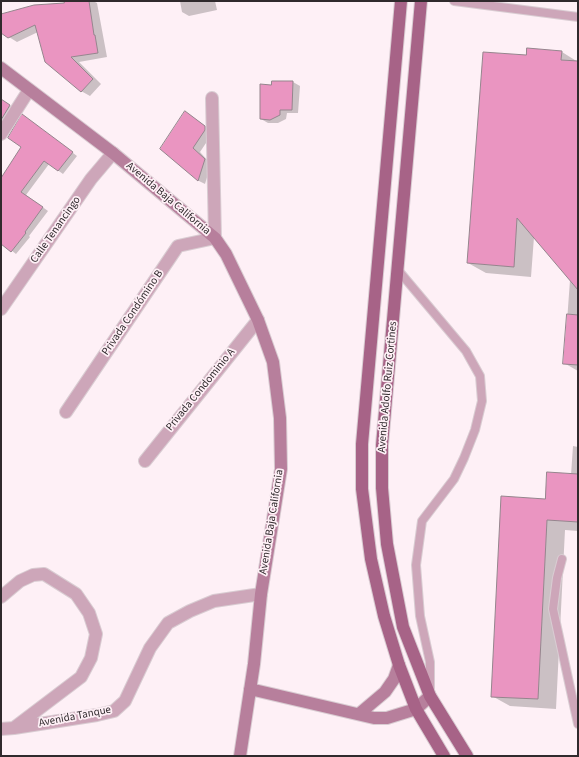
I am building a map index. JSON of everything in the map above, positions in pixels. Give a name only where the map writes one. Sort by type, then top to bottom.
[{"type":"main road","name":"Avenida Adolfo Ruiz Cortines","points":[[401,1],[362,444],[362,489],[371,559],[384,616],[399,665],[416,709],[444,756]]},
{"type":"main road","name":"Avenida Adolfo Ruiz Cortines","points":[[422,1],[382,445],[382,488],[387,544],[403,627],[430,696],[468,756]]},
{"type":"main road","name":"Avenida Baja California","points":[[1,68],[113,153],[215,238],[226,254],[258,320],[273,362],[280,418],[281,470],[261,594],[250,689],[240,756]]},
{"type":"main road","points":[[359,714],[385,692],[394,678],[399,665]]},
{"type":"main road","points":[[250,689],[374,718],[387,718],[416,709],[430,696]]},
{"type":"street","points":[[1,134],[30,90]]},
{"type":"street","points":[[212,98],[215,238]]},
{"type":"street","name":"Calle Tenancingo","points":[[1,309],[91,179],[113,153]]},
{"type":"street","name":"Privada Condómino B","points":[[66,412],[178,246],[215,238]]},
{"type":"street","name":"Privada Condominio A","points":[[145,461],[258,320]]},
{"type":"street","points":[[1,597],[20,581],[32,574],[44,574],[76,594],[89,614],[96,634],[91,658],[81,677],[14,728]]},
{"type":"street","name":"Avenida Tanque","points":[[1,729],[97,715],[114,711],[125,701],[150,648],[168,623],[190,611],[214,601],[261,594]]},
{"type":"lane","points":[[454,1],[578,17]]},
{"type":"lane","points":[[398,270],[466,351],[480,376],[482,401],[475,430],[454,479],[422,521],[416,565],[420,616],[430,662],[430,696]]},
{"type":"lane","points":[[562,559],[557,578],[553,609],[578,724]]},
{"type":"building","points":[[64,1],[89,1],[98,53],[71,57],[93,79],[81,92],[45,62],[35,25],[8,38],[1,33],[1,14],[34,5],[64,3]]},
{"type":"building","points":[[527,48],[562,51],[561,60],[578,61],[578,290],[517,218],[514,267],[467,263],[483,52],[526,55]]},
{"type":"building","points":[[272,81],[293,81],[292,110],[280,110],[280,115],[270,120],[260,119],[260,84],[271,85]]},
{"type":"building","points":[[1,99],[10,105],[1,120]]},
{"type":"building","points":[[185,111],[205,126],[205,130],[193,148],[205,159],[198,181],[160,149]]},
{"type":"building","points":[[22,114],[73,152],[58,171],[44,161],[21,192],[43,207],[25,232],[26,233],[11,252],[1,244],[1,178],[21,147],[8,138]]},
{"type":"building","points":[[567,314],[578,315],[578,365],[563,364]]},
{"type":"building","points":[[547,472],[578,474],[578,522],[547,520],[538,699],[491,697],[501,496],[545,499]]}]
